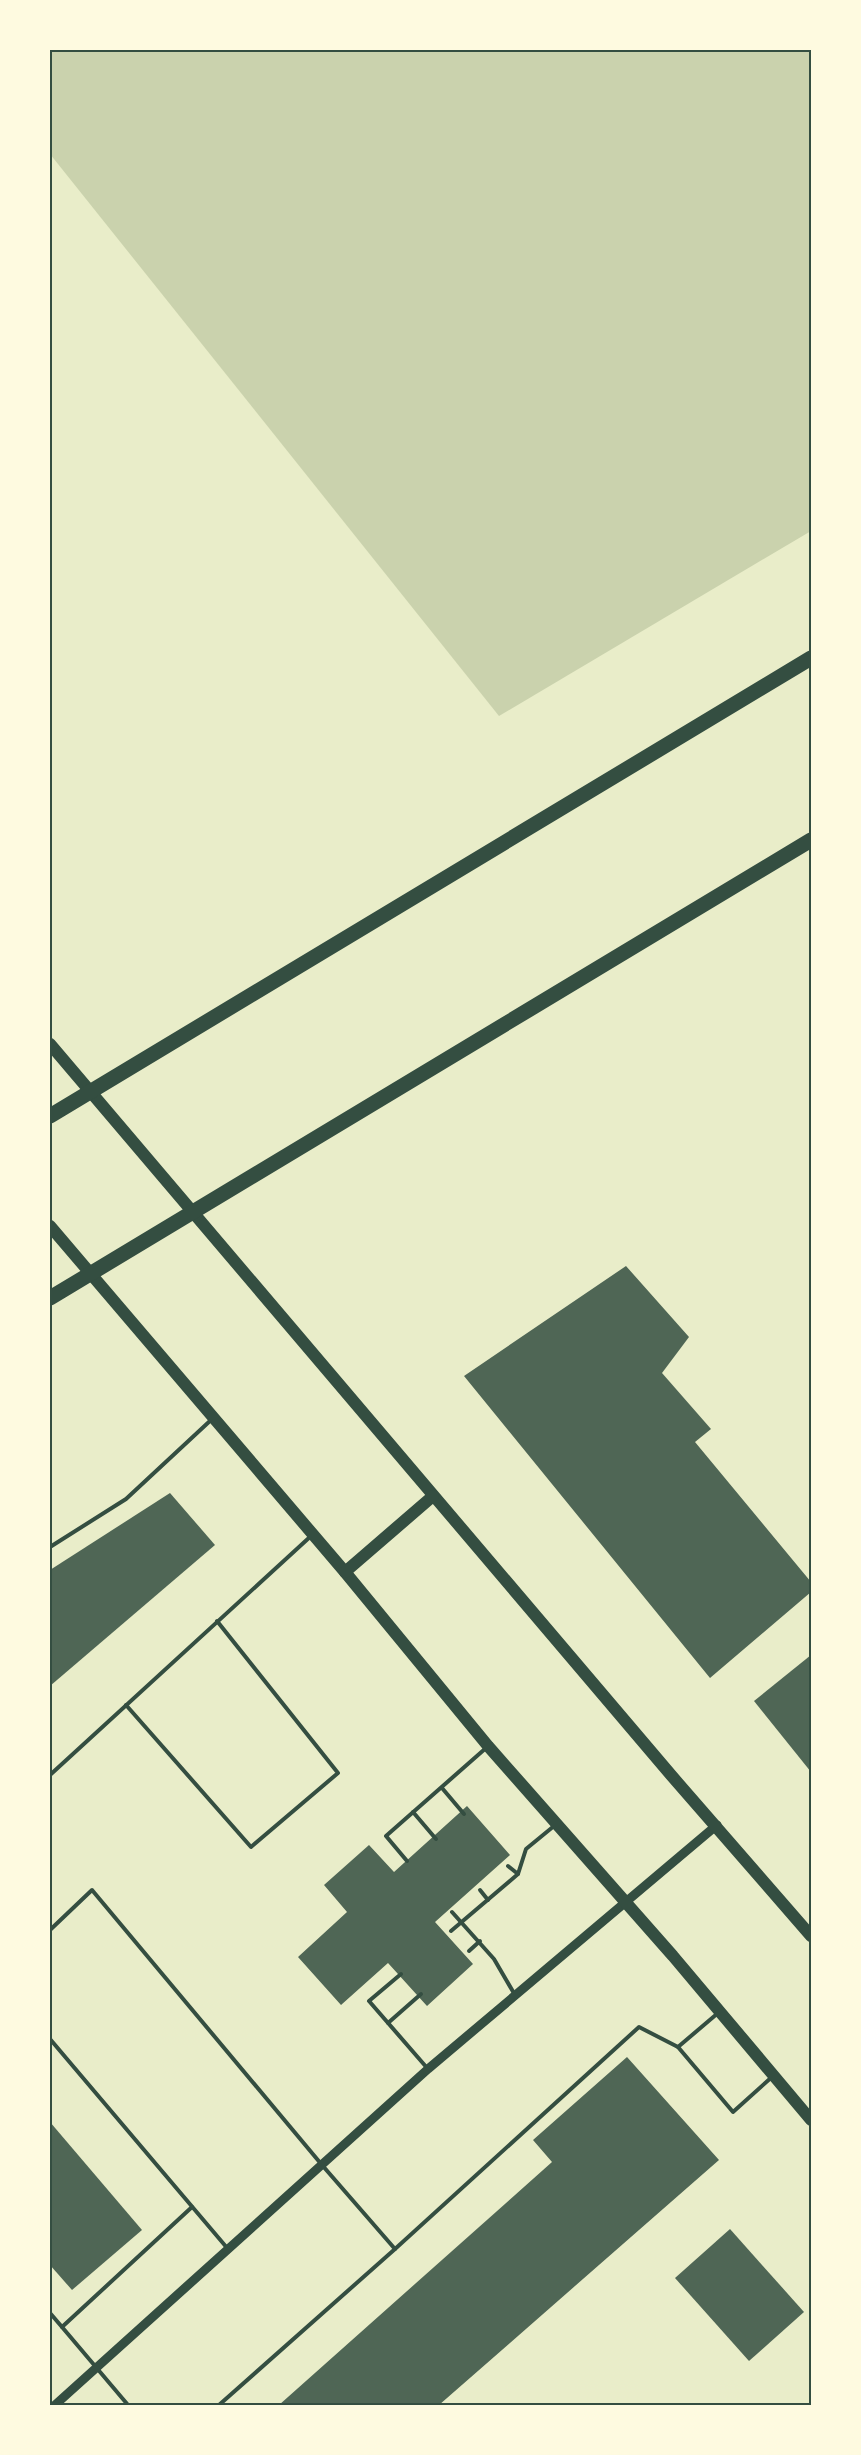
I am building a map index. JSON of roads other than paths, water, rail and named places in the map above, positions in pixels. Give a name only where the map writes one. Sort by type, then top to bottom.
[{"type":"highway","points":[[50,1116],[193,1032],[811,658]]},
{"type":"highway","points":[[50,1298],[811,840]]},
{"type":"main road","points":[[50,1044],[671,1775],[811,1936]]},
{"type":"main road","points":[[50,1226],[345,1572],[488,1746],[720,2012],[811,2120]]},
{"type":"main road","points":[[345,1572],[433,1496]]},
{"type":"street","points":[[55,2405],[428,2070],[716,1825]]},
{"type":"lane","points":[[50,1547],[126,1499],[213,1418]]},
{"type":"lane","points":[[50,1774],[312,1535]]},
{"type":"lane","points":[[126,1705],[251,1847],[338,1773],[217,1621]]},
{"type":"lane","points":[[408,1861],[386,1836],[488,1746]]},
{"type":"lane","points":[[442,1788],[464,1814]]},
{"type":"lane","points":[[413,1812],[436,1839]]},
{"type":"lane","points":[[451,1932],[518,1874],[526,1849],[557,1824]]},
{"type":"lane","points":[[508,1866],[518,1874]]},
{"type":"lane","points":[[50,1930],[92,1890],[322,2165],[396,2249]]},
{"type":"lane","points":[[480,1890],[488,1900]]},
{"type":"lane","points":[[452,1912],[463,1922],[494,1959],[515,1996]]},
{"type":"lane","points":[[469,1951],[480,1942]]},
{"type":"lane","points":[[401,1974],[369,2001],[428,2070]]},
{"type":"lane","points":[[388,2023],[421,1994]]},
{"type":"lane","points":[[678,2047],[720,2012]]},
{"type":"lane","points":[[219,2405],[396,2249],[639,2027],[678,2047],[733,2112],[773,2076]]},
{"type":"lane","points":[[50,2039],[228,2249]]},
{"type":"lane","points":[[62,2327],[192,2207]]},
{"type":"lane","points":[[50,2312],[128,2405]]}]
